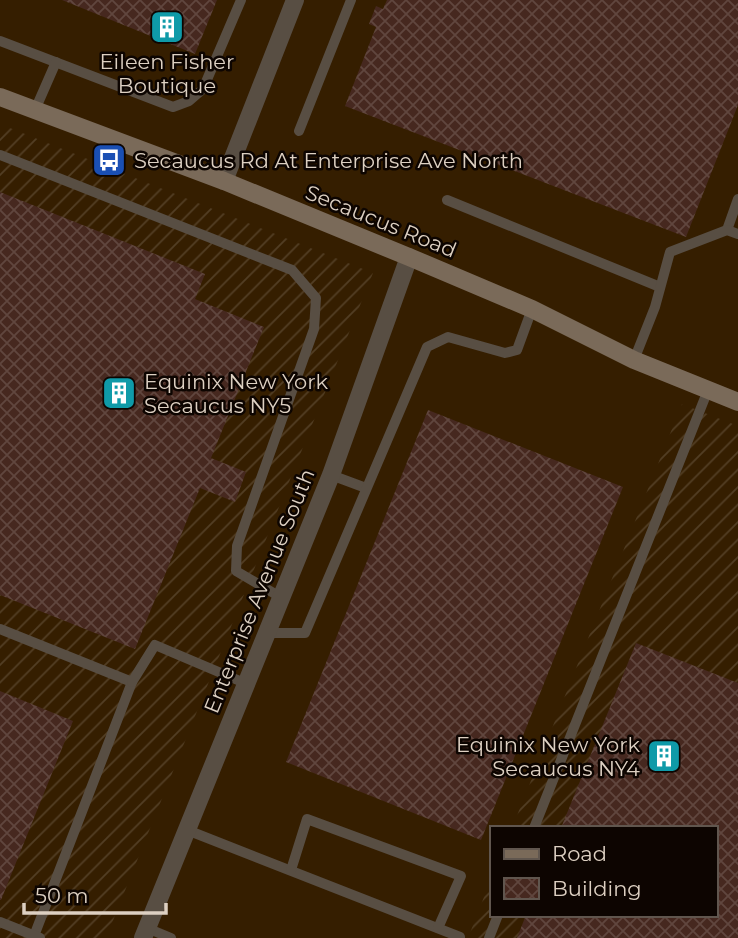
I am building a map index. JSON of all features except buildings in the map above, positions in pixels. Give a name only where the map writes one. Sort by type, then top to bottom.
[{"type":"main road","name":"Secaucus Road","points":[[0,97],[224,181],[409,257],[532,309],[634,360],[738,402]]},
{"type":"street","points":[[224,181],[295,0]]},
{"type":"street","name":"Enterprise Avenue South","points":[[145,933],[331,475],[409,257]]},
{"type":"lane","points":[[0,41],[173,107],[189,101],[203,89],[241,0]]},
{"type":"lane","points":[[299,131],[351,0]]},
{"type":"lane","points":[[35,110],[56,62]]},
{"type":"lane","points":[[0,155],[292,270],[316,299],[314,329],[237,546],[236,571],[282,597]]},
{"type":"lane","points":[[634,360],[670,252],[732,232],[738,199]]},
{"type":"lane","points":[[447,200],[660,287]]},
{"type":"lane","points":[[267,633],[304,632],[427,347],[448,337],[505,353],[516,350],[532,309]]},
{"type":"lane","points":[[535,826],[708,390]]},
{"type":"lane","points":[[331,475],[366,488]]},
{"type":"lane","points":[[0,629],[132,682]]},
{"type":"lane","points":[[0,922],[37,937],[132,682],[155,645],[247,684]]},
{"type":"lane","points":[[291,870],[307,819],[461,876],[438,928]]},
{"type":"lane","points":[[187,830],[460,937]]},
{"type":"lane","points":[[489,938],[497,917]]},
{"type":"lane","points":[[145,933],[171,938]]},
{"type":"shaded area","points":[[0,0],[738,0],[738,938],[0,938]]},
{"type":"shaded area","points":[[0,124],[373,273],[106,938],[0,938]]},
{"type":"shaded area","points":[[682,404],[738,426],[738,938],[468,938],[490,882],[490,917],[717,917],[717,826],[513,826]]},
{"type":"place","name":"Eileen Fisher Boutique","points":[[167,27]]},
{"type":"place","name":"Secaucus Rd At Enterprise Ave North","points":[[109,160]]},
{"type":"place","name":"Equinix New York Secaucus NY5","points":[[119,393]]},
{"type":"place","name":"Equinix New York Secaucus NY4","points":[[664,756]]}]
